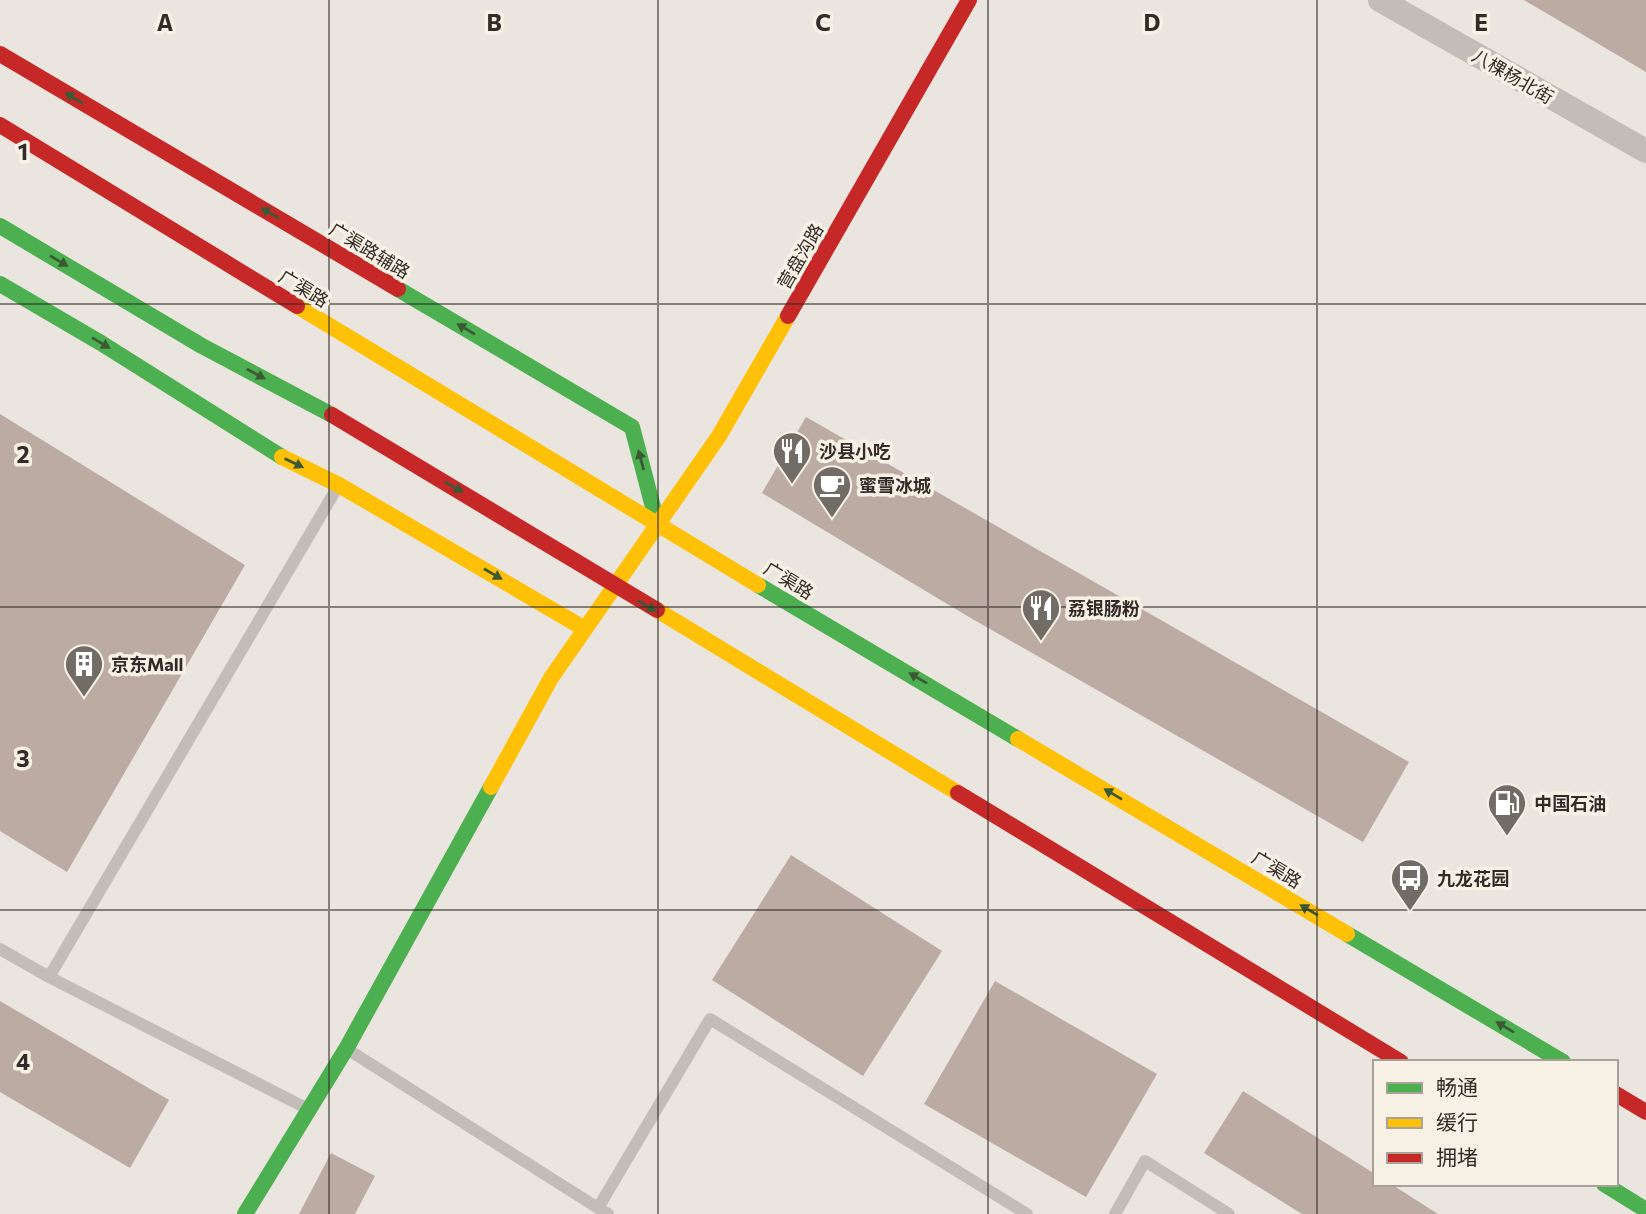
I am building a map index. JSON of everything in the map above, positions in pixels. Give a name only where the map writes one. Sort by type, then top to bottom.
[{"type":"main road","name":"营盘沟路","points":[[245,1214],[346,1049],[551,678],[719,436],[969,0]]},
{"type":"main road","name":"广渠路辅路","points":[[0,54],[632,427],[658,526]]},
{"type":"main road","name":"广渠路","points":[[0,125],[658,526],[1560,1060]]},
{"type":"main road","points":[[0,226],[202,346],[356,428],[1398,1060]]},
{"type":"main road","points":[[0,284],[101,343],[287,460],[339,485],[585,629]]},
{"type":"main road","points":[[1618,1095],[1646,1112]]},
{"type":"main road","points":[[1607,1186],[1646,1210]]},
{"type":"street","name":"八棵杨北街","points":[[1380,0],[1646,151]]},
{"type":"lane","points":[[49,977],[339,485]]},
{"type":"lane","points":[[0,949],[49,977],[309,1110]]},
{"type":"lane","points":[[346,1049],[603,1211],[710,1019],[1027,1214]]},
{"type":"lane","points":[[1115,1214],[1145,1161],[1229,1214]]},
{"type":"building","points":[[1524,0],[1646,0],[1646,72]]},
{"type":"building","name":"京东Mall","points":[[0,414],[245,565],[67,872],[0,831]]},
{"type":"building","points":[[806,417],[1409,762],[1363,842],[969,617],[762,493]]},
{"type":"building","points":[[791,855],[942,951],[863,1076],[712,980]]},
{"type":"building","points":[[995,981],[1157,1074],[1086,1197],[924,1104]]},
{"type":"building","points":[[0,1001],[169,1100],[130,1168],[0,1092]]},
{"type":"building","points":[[1243,1091],[1373,1173],[1373,1186],[1394,1186],[1438,1214],[1302,1214],[1204,1153]]},
{"type":"building","points":[[331,1153],[375,1176],[355,1214],[299,1214]]},
{"type":"traffic: fast","points":[[0,226],[202,346],[332,415]]},
{"type":"traffic: fast","points":[[0,284],[101,343],[282,457]]},
{"type":"traffic: fast","points":[[398,289],[632,427],[658,526]]},
{"type":"traffic: fast","points":[[758,585],[1018,739]]},
{"type":"traffic: fast","points":[[245,1214],[346,1049],[491,787]]},
{"type":"traffic: fast","points":[[1347,934],[1560,1060]]},
{"type":"traffic: fast","points":[[1607,1186],[1646,1210]]},
{"type":"traffic: slow","points":[[297,306],[758,585]]},
{"type":"traffic: slow","points":[[491,787],[551,678],[719,436],[788,316]]},
{"type":"traffic: slow","points":[[282,457],[339,485],[585,629]]},
{"type":"traffic: slow","points":[[657,610],[958,793]]},
{"type":"traffic: slow","points":[[1018,739],[1347,934]]},
{"type":"traffic: jam","points":[[788,316],[969,0]]},
{"type":"traffic: jam","points":[[0,54],[398,289]]},
{"type":"traffic: jam","points":[[0,125],[297,306]]},
{"type":"traffic: jam","points":[[332,415],[657,610]]},
{"type":"traffic: jam","points":[[958,793],[1398,1060]]},
{"type":"traffic: jam","points":[[1618,1095],[1646,1112]]},
{"type":"place","name":"沙县小吃","points":[[792,485]]},
{"type":"place","name":"蜜雪冰城","points":[[832,519]]},
{"type":"place","name":"荔银肠粉","points":[[1041,642]]},
{"type":"place","name":"京东Mall","points":[[84,698]]},
{"type":"place","name":"中国石油","points":[[1507,837]]},
{"type":"place","name":"九龙花园","points":[[1410,912]]}]
